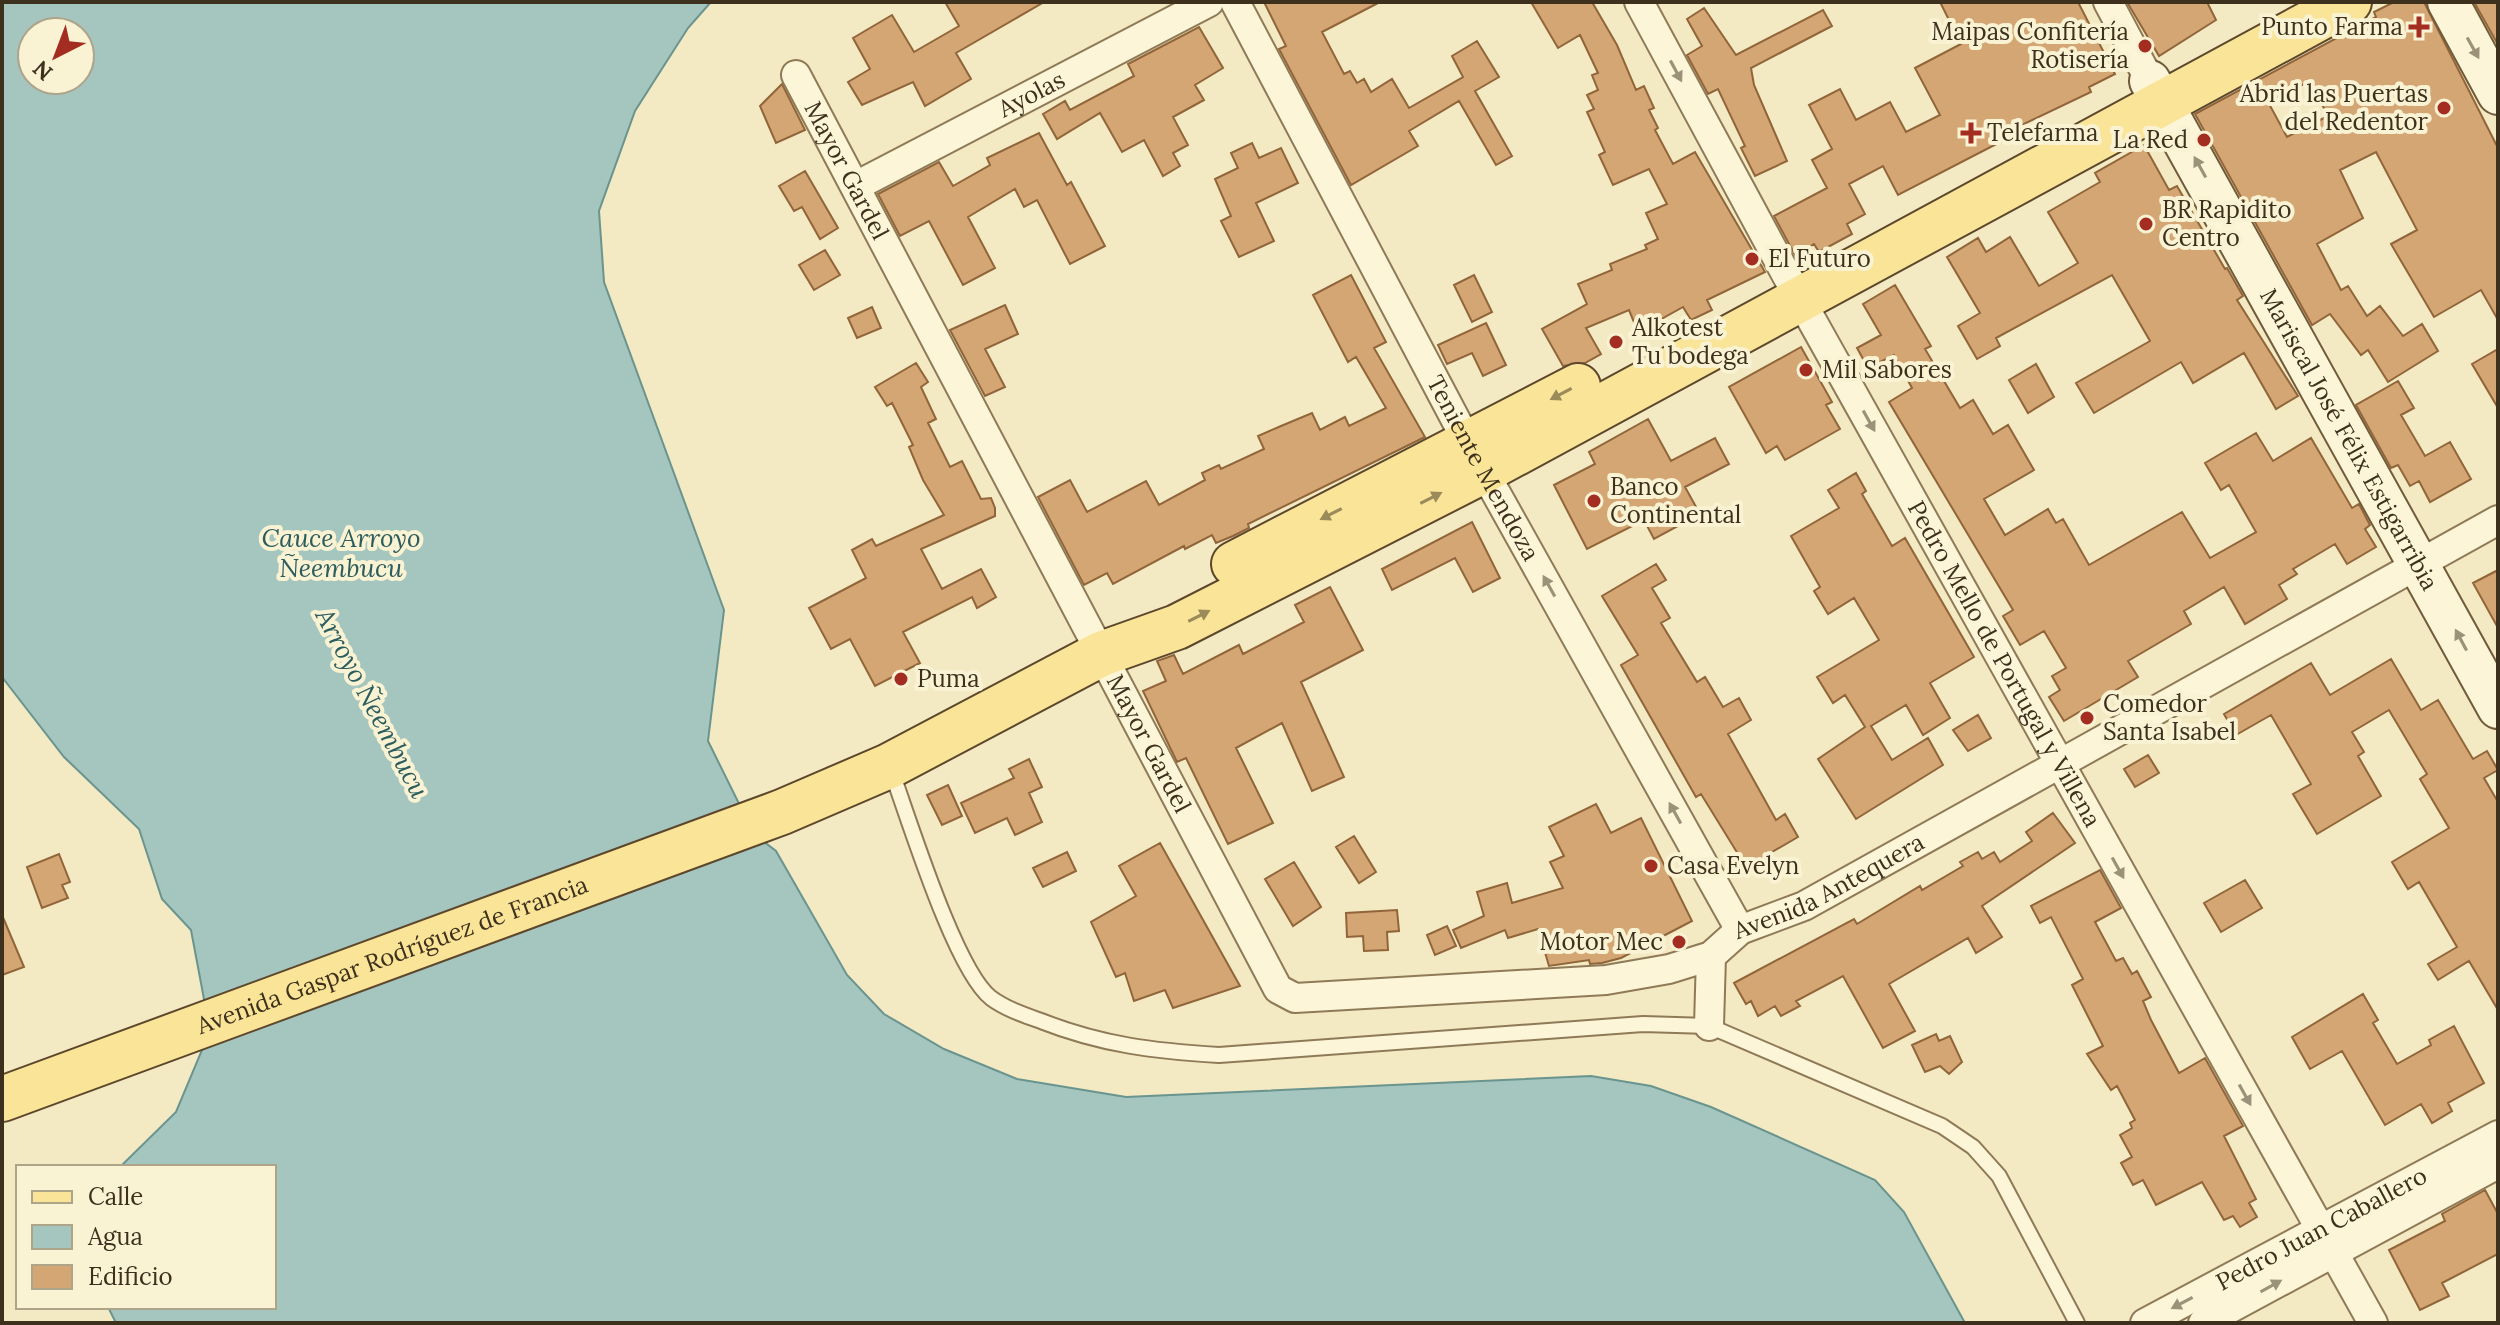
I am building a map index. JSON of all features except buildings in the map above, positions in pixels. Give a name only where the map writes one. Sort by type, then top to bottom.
[{"type":"main road","points":[[2156,91],[2297,2]]},
{"type":"main road","points":[[2156,91],[2349,2]]},
{"type":"main road","points":[[2448,2],[2498,94]]},
{"type":"main road","name":"Avenida Gaspar Rodríguez de Francia","points":[[2,1099],[782,812],[889,766],[1101,654],[1177,627],[1477,456],[2156,91]]},
{"type":"main road","name":"Mariscal José Félix Estigarribia","points":[[2156,91],[2498,708]]},
{"type":"street","name":"Ayolas","points":[[856,186],[1209,2]]},
{"type":"street","name":"Teniente Mendoza","points":[[1235,2],[1477,456],[1740,930]]},
{"type":"street","name":"Pedro Mello de Portugal y Villena","points":[[1639,2],[1794,286],[2373,1323]]},
{"type":"street","name":"Mariscal José Félix Estigarribia","points":[[2108,2],[2156,91]]},
{"type":"street","name":"Mayor Gardel","points":[[796,75],[1278,989],[1295,998],[1606,980],[1669,969],[1711,956],[1740,930]]},
{"type":"street","name":"Avenida Antequera","points":[[2423,571],[2498,520]]},
{"type":"street","name":"Avenida Antequera","points":[[1740,930],[1804,906],[2063,770],[2423,571],[2498,537]]},
{"type":"street","points":[[1709,1026],[1711,956]]},
{"type":"street","name":"Pedro Juan Caballero","points":[[2203,1323],[2326,1240],[2498,1135]]},
{"type":"street","name":"Pedro Juan Caballero","points":[[2145,1323],[2498,1164]]},
{"type":"lane","points":[[889,766],[955,943],[973,976],[990,997],[1015,1011],[1086,1039],[1152,1051],[1219,1055],[1643,1024],[1709,1026],[1942,1126],[1973,1147],[1999,1176],[2077,1323]]},
{"type":"water","name":"Cauce Arroyo Ñeembucu","points":[[2,2],[711,2],[688,28],[635,111],[599,211],[604,282],[724,610],[708,741],[754,834],[776,851],[847,975],[884,1014],[944,1049],[1017,1079],[1126,1097],[1591,1076],[1651,1086],[1711,1107],[1875,1180],[1904,1212],[1965,1323],[116,1323],[109,1309],[276,1309],[276,1165],[122,1165],[176,1112],[210,1031],[191,930],[162,899],[139,829],[64,757],[2,677]]},
{"type":"place","name":"Punto Farma","points":[[2419,27]]},
{"type":"place","name":"Maipas Confitería Rotisería","points":[[2145,46]]},
{"type":"place","name":"Abrid las Puertas del Redentor","points":[[2444,108]]},
{"type":"place","name":"Telefarma","points":[[1971,133]]},
{"type":"place","name":"La Red","points":[[2204,140]]},
{"type":"place","name":"BR Rapidito Centro","points":[[2146,224]]},
{"type":"place","name":"El Futuro","points":[[1752,259]]},
{"type":"place","name":"Alkotest Tu bodega","points":[[1616,342]]},
{"type":"place","name":"Mil Sabores","points":[[1806,370]]},
{"type":"place","name":"Banco Continental","points":[[1594,501]]},
{"type":"place","name":"Puma","points":[[901,679]]},
{"type":"place","name":"Comedor Santa Isabel","points":[[2087,718]]},
{"type":"place","name":"Casa Evelyn","points":[[1651,866]]},
{"type":"place","name":"Motor Mec","points":[[1679,942]]},
{"type":"water label","name":"Arroyo Ñeembucu","points":[[372,703]]}]
